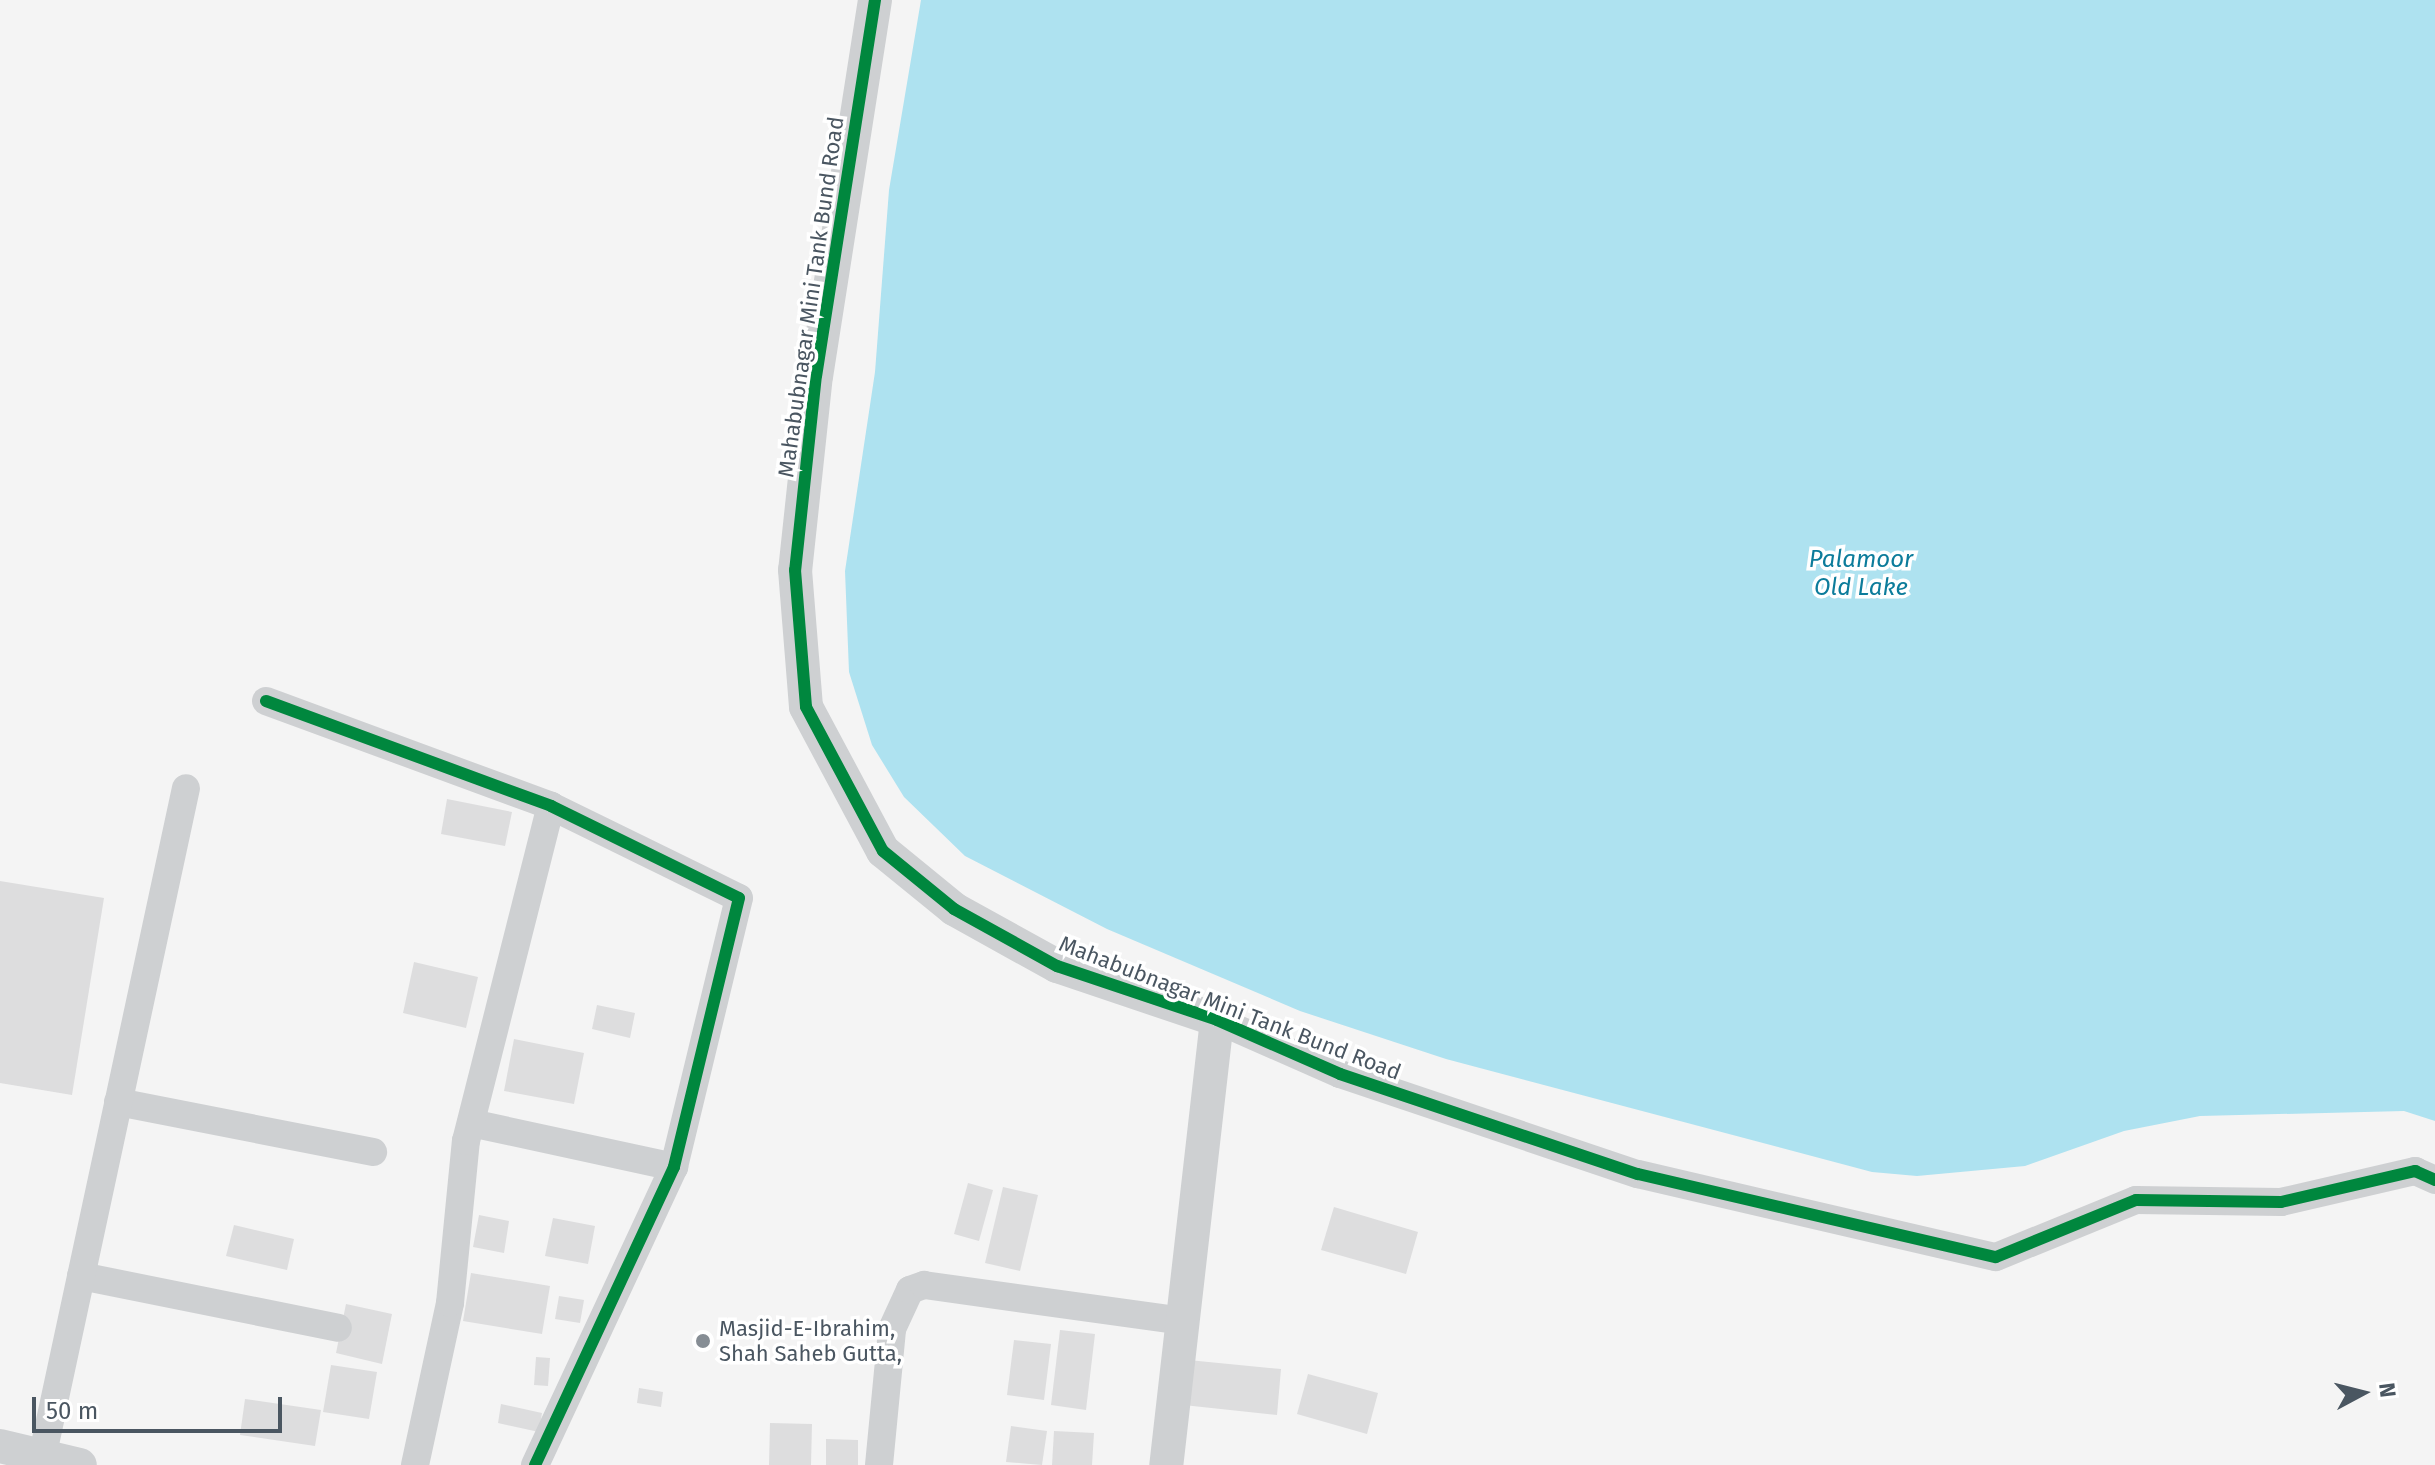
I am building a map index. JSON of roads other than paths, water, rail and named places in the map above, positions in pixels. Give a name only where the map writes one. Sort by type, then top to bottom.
[{"type":"street","name":"Mahabubnagar Mini Tank Bund Road","points":[[875,0],[816,375],[795,570],[806,707],[883,851],[954,909],[1057,966],[1217,1020],[1340,1074],[1638,1174],[1996,1257],[2136,1200],[2281,1202],[2415,1171],[2435,1180]]},
{"type":"street","points":[[266,701],[551,806],[739,898],[674,1167],[535,1465]]},
{"type":"street","points":[[36,1460],[81,1276],[186,788]]},
{"type":"street","points":[[415,1465],[450,1303],[471,1123],[551,806]]},
{"type":"street","points":[[1166,1465],[1217,1020]]},
{"type":"street","points":[[118,1102],[373,1152]]},
{"type":"street","points":[[471,1123],[674,1167]]},
{"type":"street","points":[[81,1276],[338,1328]]},
{"type":"street","points":[[879,1465],[892,1329],[910,1290],[924,1285],[1183,1321]]},
{"type":"street","points":[[0,1446],[36,1460],[80,1465]]},
{"type":"water","name":"Palamoor Old Lake","points":[[921,0],[2435,0],[2435,1121],[2404,1111],[2200,1116],[2124,1131],[2025,1166],[1917,1176],[1872,1172],[1446,1059],[1300,1011],[1107,929],[965,856],[904,797],[872,745],[849,672],[845,571],[875,372],[889,190]]},
{"type":"place","name":"Masjid-E-Ibrahim, Shah Saheb Gutta,","points":[[703,1341]]}]
